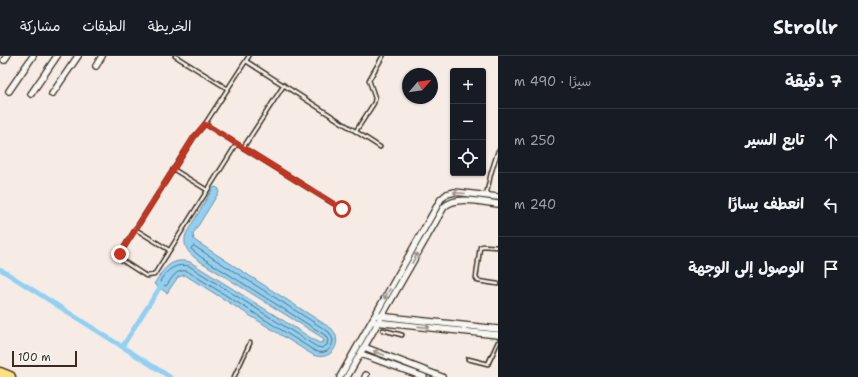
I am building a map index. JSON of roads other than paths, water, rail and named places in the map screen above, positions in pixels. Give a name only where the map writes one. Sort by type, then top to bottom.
[{"type":"highway","points":[[0,373],[10,377]]},
{"type":"street","points":[[9,91],[33,56]]},
{"type":"street","points":[[30,94],[57,56]]},
{"type":"street","points":[[52,94],[78,56]]},
{"type":"street","points":[[96,66],[102,56]]},
{"type":"street","points":[[340,377],[440,200],[447,194],[455,192],[498,198]]},
{"type":"street","points":[[347,377],[444,207],[447,204],[459,200],[498,204]]},
{"type":"street","points":[[375,315],[498,329]]},
{"type":"street","points":[[371,321],[498,335]]},
{"type":"street","points":[[364,347],[442,377]]},
{"type":"street","points":[[360,354],[424,377]]},
{"type":"lane","points":[[175,56],[228,89]]},
{"type":"lane","points":[[236,144],[154,275],[144,275],[122,260],[120,256],[121,252],[135,229],[194,137],[205,124],[249,56]]},
{"type":"lane","points":[[356,131],[374,103],[369,80],[383,56]]},
{"type":"lane","points":[[246,61],[380,147]]},
{"type":"lane","points":[[243,148],[284,85]]},
{"type":"lane","points":[[205,124],[342,209]]},
{"type":"lane","points":[[486,196],[498,151]]},
{"type":"lane","points":[[173,169],[207,190]]},
{"type":"lane","points":[[135,229],[169,250]]},
{"type":"lane","points":[[498,247],[480,247],[476,278],[478,281],[498,284]]},
{"type":"lane","points":[[393,333],[397,324]]},
{"type":"lane","points":[[383,330],[402,335]]},
{"type":"lane","points":[[468,359],[488,364],[498,342]]},
{"type":"lane","points":[[234,377],[250,343]]},
{"type":"water","points":[[216,187],[219,189],[219,192],[193,234],[194,240],[332,329],[337,340],[334,350],[330,354],[325,356],[313,355],[185,275],[178,277],[167,293],[154,284],[164,270],[172,263],[177,261],[190,262],[319,343],[324,342],[323,338],[198,260],[189,252],[185,242],[186,234],[213,188]]},
{"type":"waterway","points":[[0,269],[170,377]]},
{"type":"waterway","points":[[122,347],[162,284]]}]
